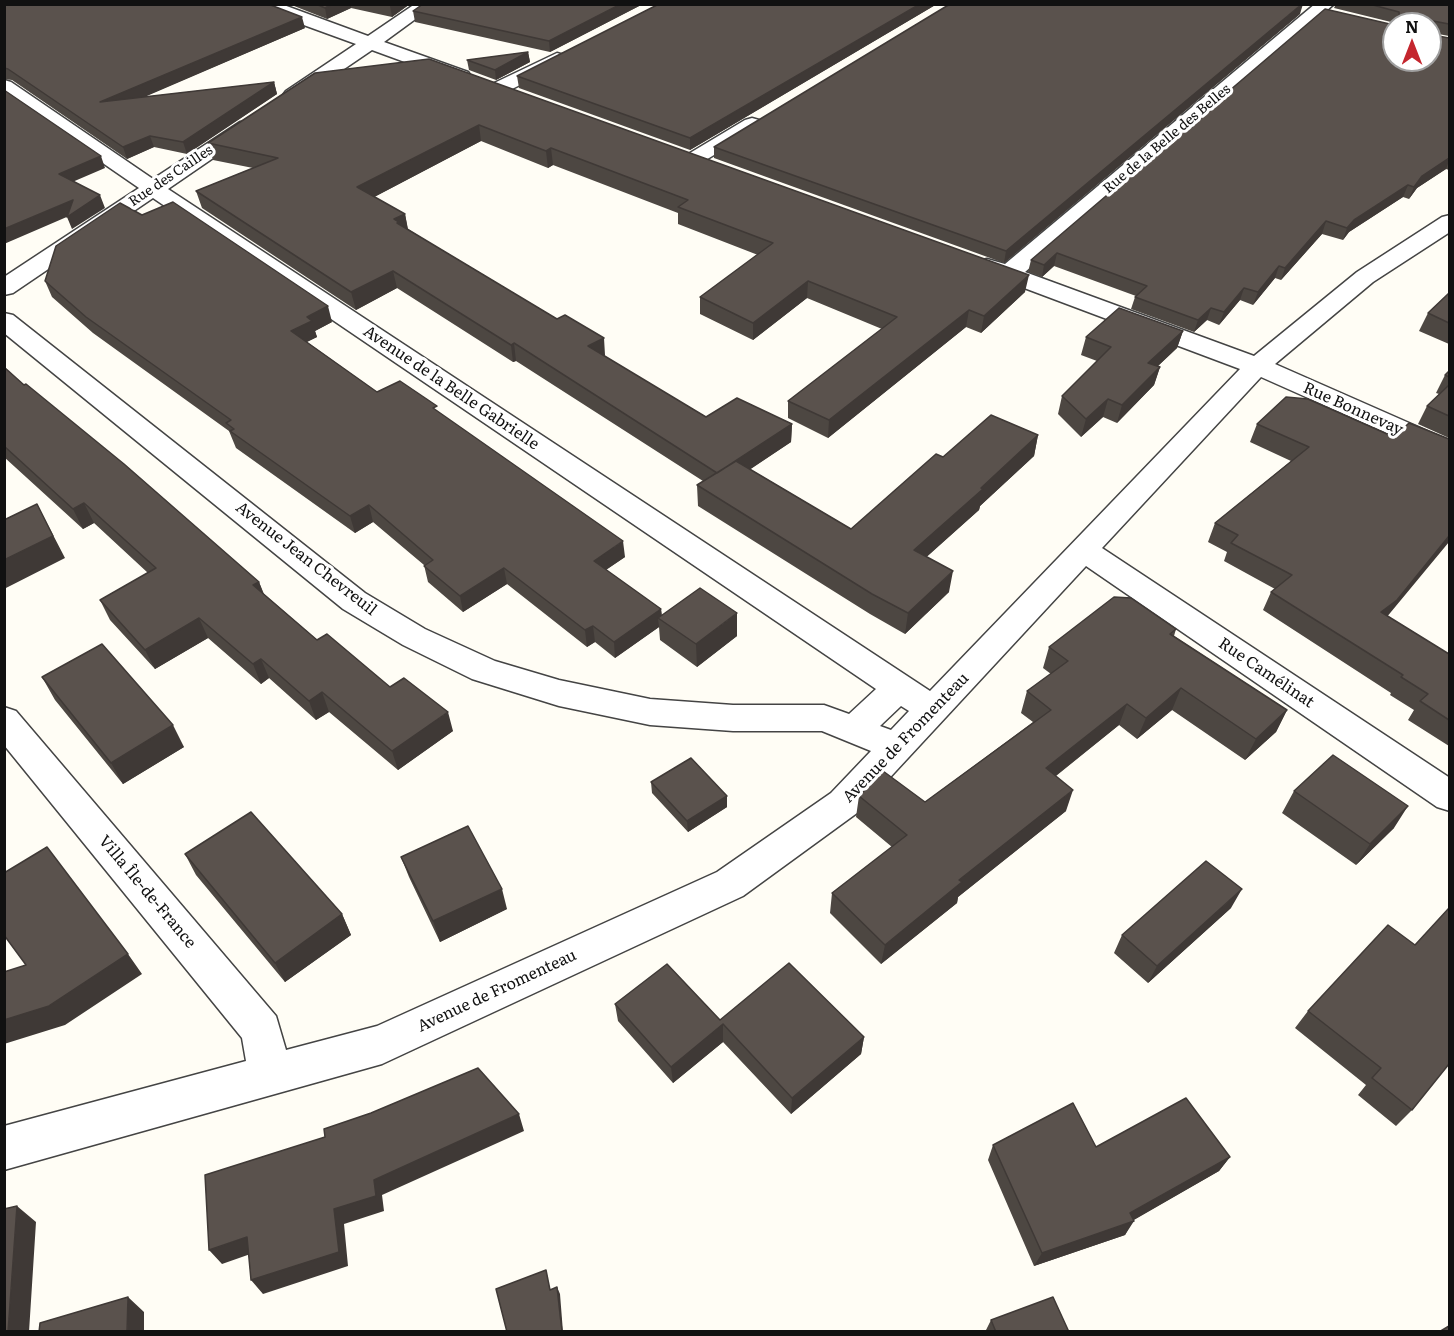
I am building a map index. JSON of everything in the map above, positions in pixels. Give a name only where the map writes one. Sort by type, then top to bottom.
[{"type":"street","points":[[263,4],[519,97]]},
{"type":"street","points":[[281,103],[428,4]]},
{"type":"street","name":"Rue de la Belle des Belles","points":[[1008,274],[1321,10]]},
{"type":"street","points":[[497,90],[570,52]]},
{"type":"street","name":"Avenue de la Belle Gabrielle","points":[[4,86],[153,189],[933,710]]},
{"type":"street","points":[[692,160],[769,114]]},
{"type":"street","name":"Rue des Cailles","points":[[4,288],[261,116]]},
{"type":"street","points":[[670,153],[715,169]]},
{"type":"street","name":"Avenue de Fromenteau","points":[[4,1148],[382,1044],[730,884],[844,803],[1257,366],[1365,277],[1449,222]]},
{"type":"street","name":"Rue Bonnevay","points":[[962,258],[1257,366],[1449,452]]},
{"type":"street","name":"Avenue Jean Chevreuil","points":[[4,320],[354,601],[414,637],[483,670],[570,696],[650,712],[733,718],[824,718],[898,747]]},
{"type":"street","name":"Rue Camélinat","points":[[1083,550],[1449,796]]},
{"type":"street","points":[[855,729],[899,687]]},
{"type":"street","name":"Villa Île-de-France","points":[[4,720],[261,1030],[270,1074]]},
{"type":"building","points":[[4,4],[268,4],[302,17],[100,102],[274,82],[183,142],[150,136],[123,147],[4,68]]},
{"type":"building","points":[[316,4],[332,4],[325,8]]},
{"type":"building","points":[[423,4],[621,4],[549,41],[413,11]]},
{"type":"building","points":[[659,4],[920,4],[690,138],[517,76]]},
{"type":"building","points":[[950,4],[1302,4],[1006,251],[714,147]]},
{"type":"building","points":[[1369,4],[1449,4],[1449,24],[1442,23],[1442,12],[1399,12]]},
{"type":"building","points":[[1325,9],[1382,22],[1382,72],[1442,72],[1442,37],[1449,38],[1449,158],[1422,176],[1414,187],[1408,185],[1354,220],[1347,228],[1326,221],[1285,268],[1279,266],[1258,292],[1244,288],[1224,312],[1211,308],[1198,320],[1135,297],[1147,286],[1057,253],[1044,265],[1031,260]]},
{"type":"building","points":[[528,52],[495,70],[467,60]]},
{"type":"building","points":[[429,59],[1029,275],[984,316],[969,310],[829,420],[788,401],[897,317],[808,281],[753,323],[700,297],[773,243],[678,207],[688,200],[551,148],[546,151],[479,125],[357,187],[405,214],[394,219],[399,222],[397,223],[557,319],[565,315],[604,338],[588,346],[706,417],[737,398],[792,424],[717,473],[514,343],[511,345],[393,271],[351,292],[196,191],[278,158],[208,143],[315,73]]},
{"type":"building","points":[[4,90],[101,156],[59,174],[100,195],[67,217],[73,200],[4,229]]},
{"type":"building","points":[[173,202],[328,306],[307,317],[312,321],[291,331],[377,392],[400,381],[437,406],[433,408],[623,541],[594,561],[661,609],[614,642],[593,626],[585,630],[504,568],[460,596],[424,566],[433,560],[369,505],[350,516],[230,431],[234,429],[226,423],[231,420],[86,317],[45,281],[56,246],[120,203],[142,215]]},
{"type":"building","points":[[1449,293],[1449,323],[1428,313]]},
{"type":"building","points":[[1119,308],[1183,331],[1148,363],[1160,367],[1122,405],[1108,399],[1086,419],[1062,396],[1111,347],[1086,337]]},
{"type":"building","points":[[4,367],[124,464],[259,582],[253,585],[317,640],[327,634],[390,687],[404,678],[448,712],[392,751],[322,692],[309,701],[261,659],[253,664],[199,618],[145,650],[100,600],[156,568],[84,503],[73,509],[4,446]]},
{"type":"building","points":[[1449,385],[1449,416],[1427,406]]},
{"type":"building","points":[[1286,397],[1308,399],[1394,437],[1409,423],[1449,439],[1449,536],[1397,600],[1381,612],[1449,654],[1449,720],[1420,701],[1428,694],[1401,677],[1403,675],[1271,592],[1292,575],[1231,543],[1238,535],[1215,523],[1309,447],[1257,424]]},
{"type":"building","points":[[991,415],[1038,435],[981,488],[983,489],[914,550],[953,571],[908,613],[872,594],[697,485],[736,461],[851,529],[936,454],[943,457]]},
{"type":"building","points":[[37,504],[53,536],[4,560],[4,520]]},
{"type":"building","points":[[700,588],[737,613],[696,644],[658,618]]},
{"type":"building","points":[[1114,597],[1131,598],[1176,629],[1170,634],[1287,710],[1256,739],[1181,688],[1146,718],[1127,704],[1046,768],[1073,790],[959,880],[962,882],[885,945],[832,893],[907,835],[859,796],[883,771],[925,802],[1051,710],[1027,691],[1068,661],[1049,647]]},
{"type":"building","points":[[102,644],[173,725],[111,763],[42,677]]},
{"type":"building","points":[[1333,755],[1408,806],[1370,844],[1294,791]]},
{"type":"building","points":[[691,758],[727,796],[687,821],[651,782]]},
{"type":"building","points":[[251,812],[342,914],[275,963],[185,854]]},
{"type":"building","points":[[468,826],[502,889],[433,921],[401,857]]},
{"type":"building","points":[[47,847],[128,954],[49,1006],[4,1020],[4,972],[26,965],[4,935],[4,873]]},
{"type":"building","points":[[1206,861],[1242,889],[1157,966],[1122,935]]},
{"type":"building","points":[[1449,908],[1449,1064],[1412,1110],[1372,1078],[1381,1068],[1308,1011],[1388,925],[1415,945]]},
{"type":"building","points":[[789,963],[864,1037],[792,1098],[723,1024],[671,1067],[615,1004],[667,964],[720,1020]]},
{"type":"building","points":[[478,1068],[519,1114],[374,1180],[376,1196],[334,1209],[339,1252],[251,1280],[247,1237],[209,1250],[205,1175],[325,1137],[324,1129],[371,1113]]},
{"type":"building","points":[[1186,1098],[1230,1157],[1130,1213],[1134,1221],[1042,1253],[993,1145],[1073,1103],[1096,1147]]},
{"type":"building","points":[[17,1206],[8,1332],[4,1332],[4,1209]]},
{"type":"building","points":[[546,1270],[550,1290],[557,1287],[562,1332],[507,1332],[496,1289]]},
{"type":"building","points":[[128,1297],[127,1332],[39,1332],[40,1323]]},
{"type":"building","points":[[1053,1297],[1069,1332],[996,1332],[991,1320]]},
{"type":"building","points":[[1449,1326],[1449,1332],[1439,1332]]}]
